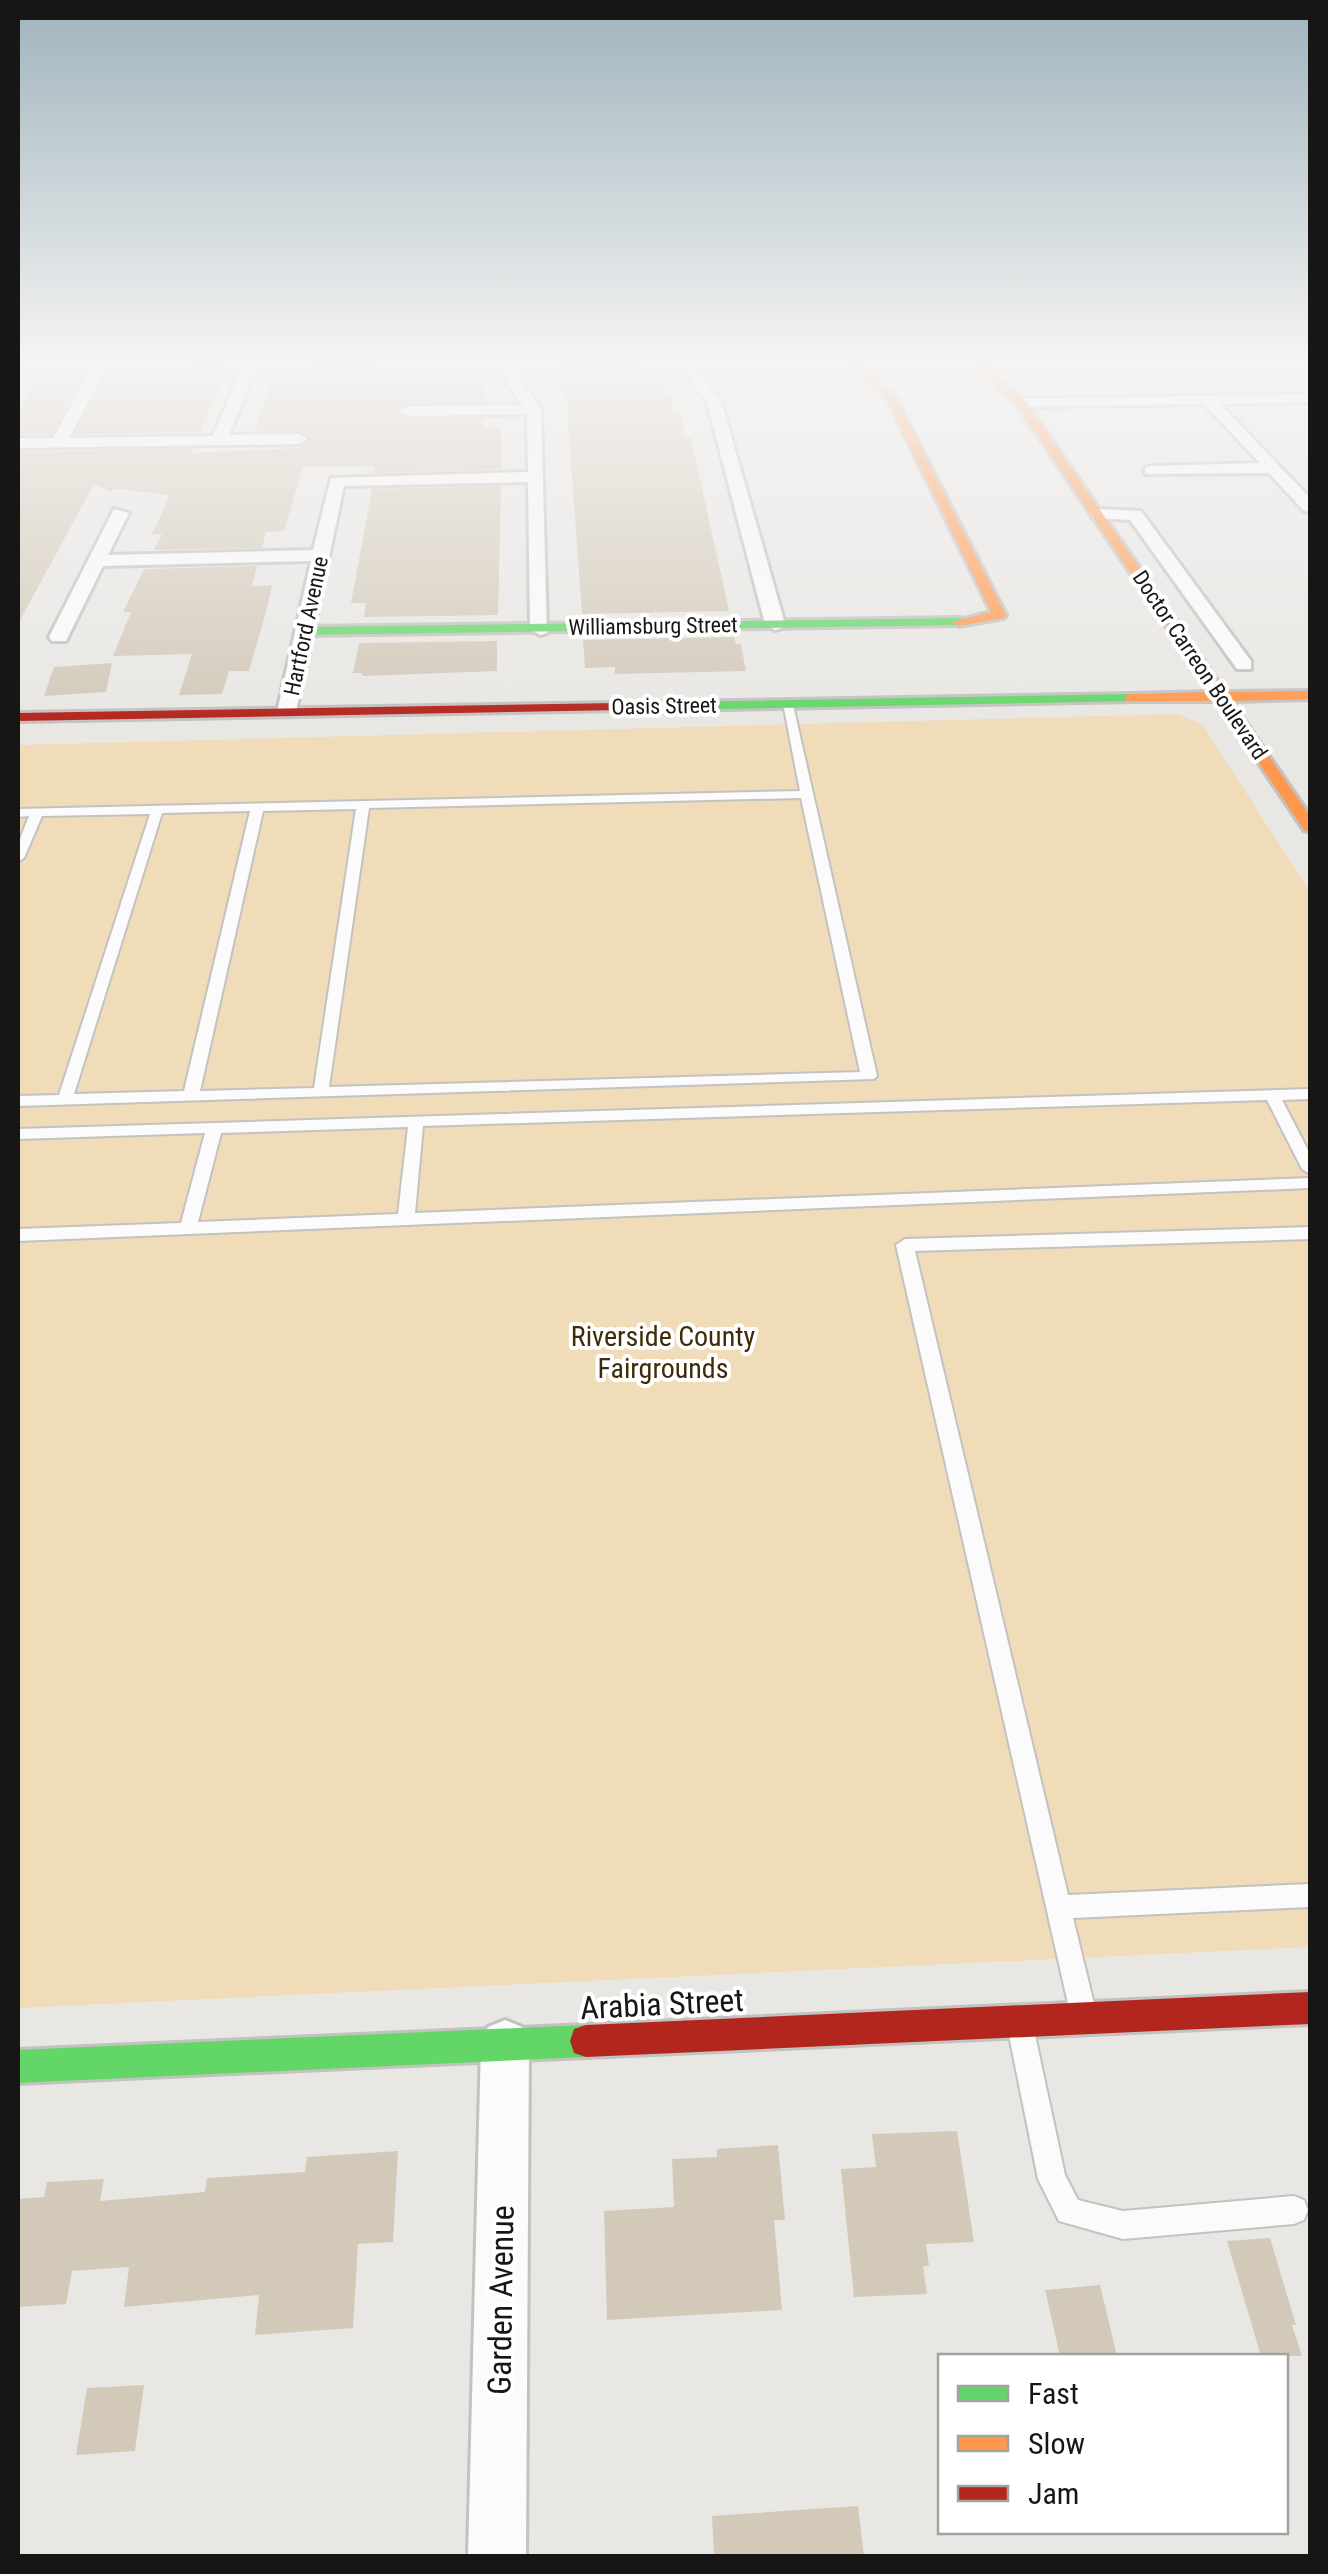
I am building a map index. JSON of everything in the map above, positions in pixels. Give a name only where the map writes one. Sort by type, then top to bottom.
[{"type":"street","name":"Hartford Avenue","points":[[288,712],[337,483]]},
{"type":"street","points":[[537,483],[540,629]]},
{"type":"street","points":[[736,483],[775,624]]},
{"type":"street","name":"Williamsburg Street","points":[[305,632],[972,622],[999,615],[933,483]]},
{"type":"street","name":"Doctor Carreon Boulevard","points":[[1077,483],[1310,828]]},
{"type":"street","points":[[1287,483],[1310,507]]},
{"type":"street","points":[[58,637],[120,513]]},
{"type":"street","points":[[1098,514],[1135,515],[1244,664]]},
{"type":"street","points":[[98,560],[322,555]]},
{"type":"street","name":"Oasis Street","points":[[18,716],[1310,696]]},
{"type":"street","name":"Arabia Street","points":[[18,2068],[1310,2008]]},
{"type":"street","name":"Garden Avenue","points":[[497,2556],[506,2044]]},
{"type":"lane","points":[[18,1101],[869,1076],[787,704]]},
{"type":"lane","points":[[18,813],[807,794]]},
{"type":"lane","points":[[320,1092],[363,806]]},
{"type":"lane","points":[[190,1096],[257,808]]},
{"type":"lane","points":[[66,1100],[157,811]]},
{"type":"lane","points":[[18,858],[38,812]]},
{"type":"lane","points":[[18,1134],[1310,1094]]},
{"type":"lane","points":[[1272,1096],[1310,1170]]},
{"type":"lane","points":[[406,1220],[416,1122]]},
{"type":"lane","points":[[188,1228],[214,1128]]},
{"type":"lane","points":[[18,1235],[1310,1183]]},
{"type":"lane","points":[[1085,2018],[905,1245],[1310,1232]]},
{"type":"lane","points":[[1059,1907],[1310,1895]]},
{"type":"lane","points":[[1019,2020],[1052,2179],[1069,2211],[1122,2225],[1294,2210]]},
{"type":"green space","name":"Riverside County Fairgrounds","points":[[1178,714],[1202,724],[1310,892],[1310,1947],[18,2008],[18,745]]},
{"type":"building","points":[[18,483],[298,483],[284,531],[266,532],[262,548],[154,550],[162,534],[152,534],[170,495],[110,491],[94,484],[18,624]]},
{"type":"building","points":[[573,483],[701,483],[729,611],[582,614]]},
{"type":"building","points":[[501,486],[498,615],[364,617],[366,603],[351,603],[372,489]]},
{"type":"building","points":[[257,566],[252,586],[272,585],[266,612],[249,671],[229,671],[222,694],[179,695],[192,654],[113,656],[131,612],[123,612],[144,569]]},
{"type":"building","points":[[734,637],[736,644],[741,644],[746,671],[615,674],[615,667],[585,668],[583,640]]},
{"type":"building","points":[[497,641],[497,671],[362,676],[363,673],[353,673],[359,643]]},
{"type":"building","points":[[112,663],[106,692],[44,696],[54,667]]},
{"type":"building","points":[[957,2131],[974,2242],[926,2244],[929,2266],[923,2266],[927,2294],[854,2297],[841,2169],[876,2167],[872,2134]]},
{"type":"building","points":[[778,2145],[785,2220],[774,2220],[782,2310],[607,2320],[604,2211],[674,2207],[672,2159],[717,2157],[717,2149]]},
{"type":"building","points":[[398,2151],[393,2242],[358,2244],[353,2328],[255,2335],[259,2295],[124,2307],[129,2267],[72,2271],[66,2304],[18,2307],[18,2199],[44,2197],[47,2182],[104,2179],[100,2201],[205,2192],[207,2178],[305,2172],[307,2157]]},
{"type":"building","points":[[1270,2238],[1302,2356],[1260,2354],[1227,2241]]},
{"type":"building","points":[[1100,2285],[1117,2354],[1060,2354],[1045,2290]]},
{"type":"building","points":[[144,2385],[135,2451],[76,2455],[87,2388]]},
{"type":"building","points":[[858,2506],[864,2556],[714,2556],[712,2516]]},
{"type":"traffic: fast","points":[[305,631],[959,622]]},
{"type":"traffic: fast","points":[[618,707],[1131,698]]},
{"type":"traffic: fast","points":[[18,2067],[586,2041]]},
{"type":"traffic: slow","points":[[933,483],[999,615],[959,622]]},
{"type":"traffic: slow","points":[[1076,483],[1310,827]]},
{"type":"traffic: slow","points":[[1131,698],[1310,695]]},
{"type":"traffic: jam","points":[[18,717],[618,707]]},
{"type":"traffic: jam","points":[[586,2041],[1310,2008]]}]
